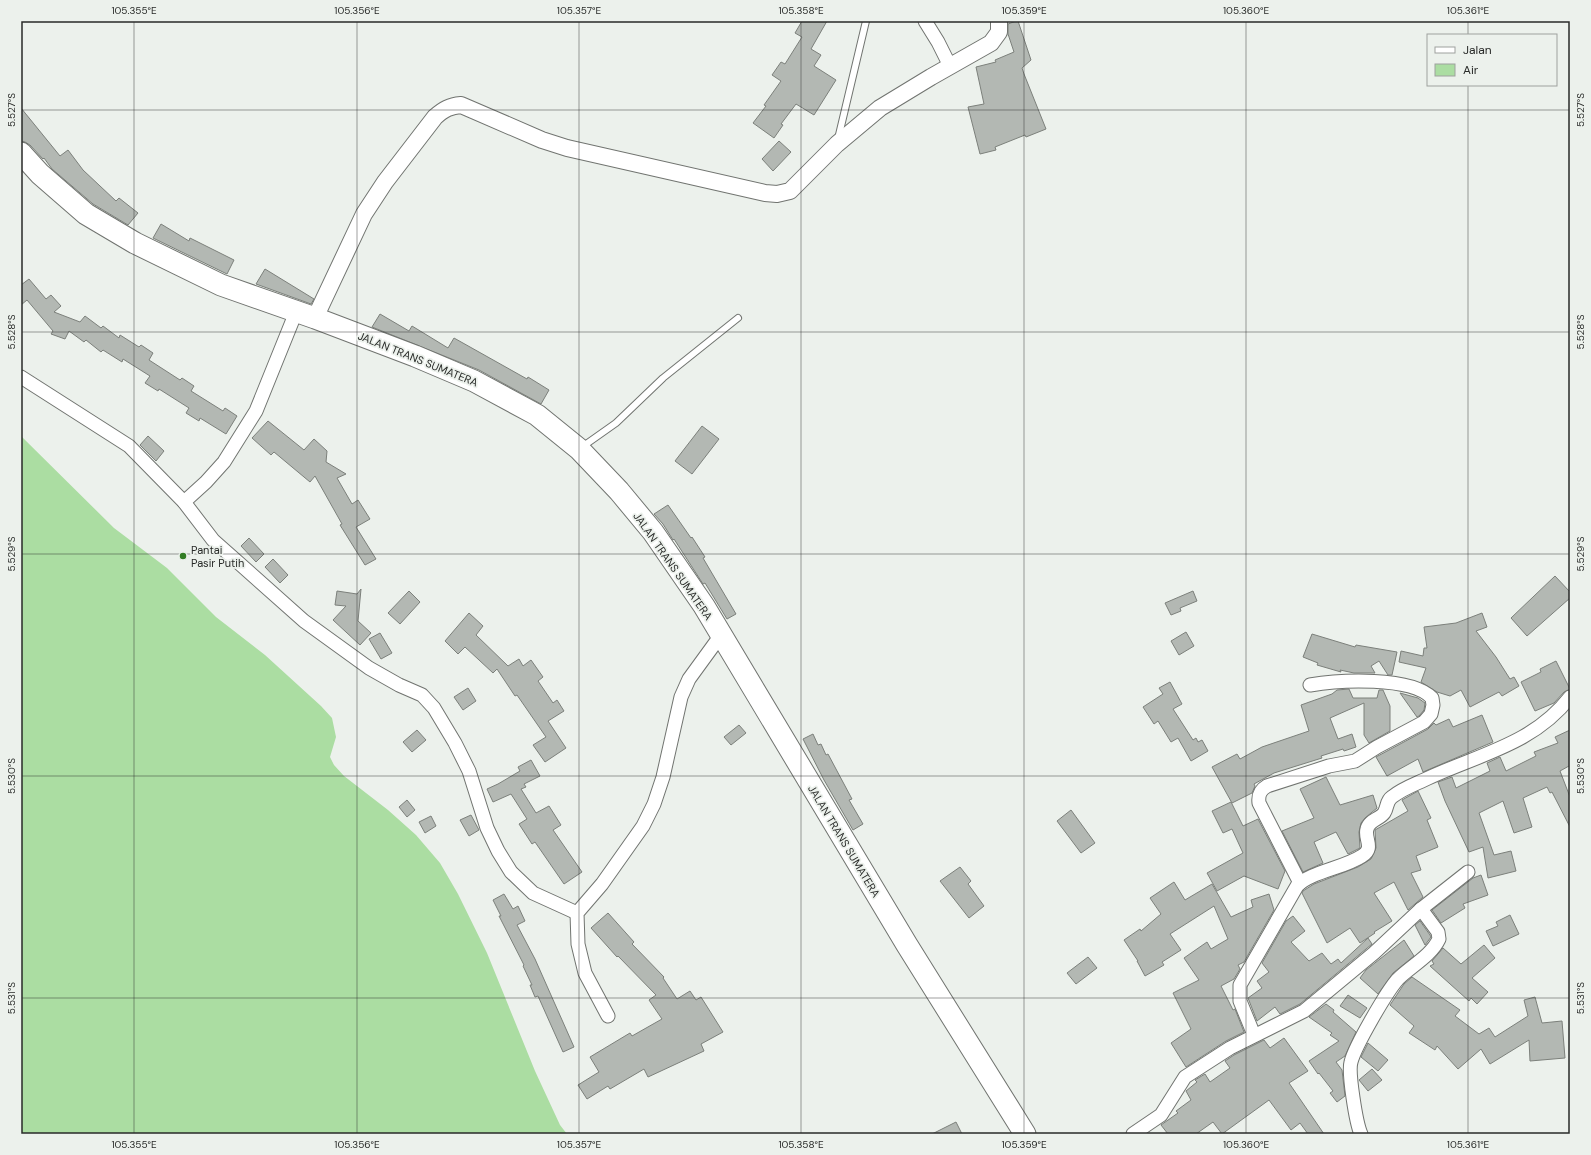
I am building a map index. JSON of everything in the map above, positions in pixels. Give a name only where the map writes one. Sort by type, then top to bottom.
[{"type":"highway","name":"JALAN TRANS SUMATERA","points":[[21,153],[40,174],[86,214],[135,243],[221,285],[415,356],[474,381],[538,415],[579,449],[619,491],[653,532],[721,635],[907,946],[1025,1134]]},
{"type":"street","points":[[924,21],[938,42],[950,66]]},
{"type":"street","points":[[184,502],[206,482],[224,462],[256,411],[305,315],[364,214],[374,198],[435,117],[443,110],[451,106],[461,105],[542,140],[567,148],[765,193],[777,194],[790,191],[837,144],[880,108],[991,43],[999,32],[1000,21]]},
{"type":"street","points":[[21,377],[129,446],[184,502],[213,540],[304,621],[369,668],[399,686],[422,696],[434,708],[442,720],[469,771],[487,828],[498,851],[511,872],[533,893],[578,913]]},
{"type":"street","points":[[608,1016],[585,973],[578,944],[578,913],[602,884],[643,826],[654,804],[663,777],[681,697],[689,680],[721,635]]},
{"type":"street","points":[[1300,883],[1260,803],[1259,795],[1261,790],[1267,786],[1318,769],[1355,761],[1377,747],[1424,722],[1431,714],[1433,705],[1432,698],[1424,691],[1386,682],[1332,682],[1310,686]]},
{"type":"street","points":[[1254,1035],[1240,1001],[1240,985],[1294,890],[1300,883],[1356,859],[1365,853],[1369,845],[1366,831],[1368,826],[1384,813],[1389,800],[1394,796],[1429,778],[1521,739],[1554,716],[1570,698]]},
{"type":"street","points":[[1133,1134],[1161,1115],[1185,1078],[1207,1062],[1254,1035],[1284,1022],[1304,1011],[1374,953],[1421,909],[1468,872]]},
{"type":"street","points":[[1360,1134],[1356,1121],[1350,1071],[1351,1062],[1368,1027],[1391,988],[1437,944],[1439,939],[1438,932],[1421,909]]},
{"type":"lane","points":[[837,144],[866,21]]},
{"type":"lane","points":[[579,449],[616,423],[663,378],[738,318]]},
{"type":"water","points":[[21,436],[114,528],[167,568],[216,617],[265,655],[321,706],[332,718],[336,737],[330,757],[334,765],[344,776],[388,810],[416,835],[440,863],[458,894],[487,953],[535,1071],[560,1125],[567,1134],[21,1134]]},
{"type":"building","points":[[802,21],[827,21],[811,49],[821,55],[814,66],[836,80],[814,115],[796,104],[781,124],[783,125],[774,138],[753,123],[766,106],[764,105],[781,81],[772,75],[781,62],[785,64],[802,37],[795,33]]},
{"type":"building","points":[[1018,21],[1031,60],[1022,68],[1046,129],[1026,137],[1025,135],[995,147],[996,150],[980,154],[968,107],[984,104],[976,67],[996,62],[995,60],[1014,52],[1008,34],[1008,24]]},
{"type":"building","points":[[21,108],[60,156],[68,150],[83,170],[116,201],[119,198],[138,213],[128,225],[93,204],[52,169],[44,158],[43,159],[30,145],[21,141]]},
{"type":"building","points":[[779,141],[791,152],[773,171],[762,159]]},
{"type":"building","points":[[161,224],[189,241],[190,238],[234,260],[227,274],[153,238]]},
{"type":"building","points":[[265,269],[314,299],[311,304],[256,284]]},
{"type":"building","points":[[29,279],[46,299],[51,295],[61,306],[54,312],[80,322],[85,316],[101,328],[103,326],[119,338],[120,335],[139,347],[141,345],[153,353],[149,360],[180,380],[182,378],[194,386],[191,391],[223,411],[225,408],[237,416],[226,434],[200,418],[199,421],[186,413],[189,408],[159,389],[158,391],[145,383],[150,376],[123,359],[122,362],[103,350],[101,352],[86,340],[84,342],[69,331],[65,339],[51,334],[53,331],[27,300],[21,305],[21,285]]},
{"type":"building","points":[[380,314],[409,331],[412,326],[448,348],[454,338],[527,379],[528,377],[549,390],[541,404],[479,370],[372,327]]},
{"type":"building","points":[[268,421],[304,450],[314,439],[327,451],[326,462],[346,474],[337,478],[352,504],[358,500],[370,519],[356,527],[376,559],[365,565],[340,525],[342,524],[315,476],[310,482],[274,452],[271,455],[252,438]]},
{"type":"building","points":[[702,426],[719,439],[692,474],[675,461]]},
{"type":"building","points":[[148,436],[164,451],[156,461],[140,445]]},
{"type":"building","points":[[668,505],[705,557],[703,558],[736,614],[727,619],[705,583],[703,584],[674,539],[673,540],[663,524],[654,514]]},
{"type":"building","points":[[249,538],[264,554],[256,562],[241,546]]},
{"type":"building","points":[[273,559],[288,575],[280,583],[265,567]]},
{"type":"building","points":[[1555,576],[1570,592],[1570,598],[1527,636],[1511,618]]},
{"type":"building","points":[[361,589],[358,621],[371,633],[360,645],[333,620],[346,606],[335,605],[337,591],[357,594]]},
{"type":"building","points":[[409,591],[420,602],[400,624],[388,613]]},
{"type":"building","points":[[1193,591],[1197,601],[1180,608],[1181,611],[1171,615],[1165,603]]},
{"type":"building","points":[[469,613],[483,626],[476,635],[508,666],[519,659],[523,666],[531,660],[543,677],[538,681],[553,703],[557,700],[564,711],[548,721],[566,748],[545,762],[533,745],[546,737],[497,669],[493,673],[465,647],[458,654],[445,641]]},
{"type":"building","points":[[1482,613],[1487,627],[1476,631],[1496,657],[1510,679],[1514,677],[1519,686],[1502,696],[1499,692],[1470,707],[1461,690],[1450,696],[1437,692],[1421,682],[1426,668],[1399,662],[1401,651],[1423,656],[1424,648],[1427,648],[1424,627],[1456,623]]},
{"type":"building","points":[[1186,632],[1194,646],[1179,655],[1171,641]]},
{"type":"building","points":[[380,633],[392,653],[381,659],[369,639]]},
{"type":"building","points":[[1312,634],[1355,647],[1356,645],[1397,652],[1392,675],[1388,675],[1379,661],[1371,666],[1375,673],[1354,673],[1340,670],[1341,672],[1317,665],[1318,663],[1303,657]]},
{"type":"building","points":[[1556,661],[1570,689],[1564,692],[1554,703],[1535,711],[1521,682],[1541,672],[1540,669]]},
{"type":"building","points":[[1170,682],[1182,704],[1173,709],[1193,740],[1196,738],[1198,742],[1202,740],[1208,751],[1191,761],[1178,738],[1171,742],[1158,721],[1154,724],[1143,707],[1163,694],[1159,688]]},
{"type":"building","points":[[468,688],[476,701],[463,710],[454,697]]},
{"type":"building","points":[[1349,689],[1353,698],[1377,698],[1379,690],[1383,690],[1390,706],[1390,731],[1369,743],[1364,735],[1364,703],[1330,718],[1338,739],[1352,734],[1356,747],[1344,751],[1343,749],[1321,756],[1322,758],[1274,773],[1254,784],[1255,786],[1252,793],[1232,803],[1212,767],[1237,754],[1240,759],[1262,747],[1309,731],[1301,705],[1332,694],[1337,690]]},
{"type":"building","points":[[1400,693],[1418,698],[1425,703],[1424,710],[1419,716],[1417,717]]},
{"type":"building","points":[[1482,715],[1493,742],[1423,772],[1418,759],[1387,776],[1376,757],[1428,729],[1434,723],[1436,725],[1449,719],[1453,727]]},
{"type":"building","points":[[739,725],[746,733],[731,745],[724,737]]},
{"type":"building","points":[[417,730],[426,740],[412,752],[403,742]]},
{"type":"building","points":[[1570,730],[1570,767],[1569,766],[1560,771],[1570,797],[1570,827],[1552,792],[1550,793],[1547,787],[1523,798],[1532,827],[1514,833],[1503,801],[1479,813],[1494,855],[1511,851],[1516,871],[1488,878],[1483,847],[1469,852],[1445,801],[1438,782],[1452,777],[1456,788],[1490,771],[1487,763],[1500,757],[1506,771],[1536,756],[1534,752],[1558,743],[1555,737]]},
{"type":"building","points":[[813,734],[818,745],[821,744],[826,755],[828,754],[852,799],[849,800],[863,824],[853,830],[824,780],[803,739]]},
{"type":"building","points":[[531,760],[540,776],[524,784],[526,787],[521,789],[536,813],[549,806],[561,825],[553,830],[582,872],[564,884],[535,842],[532,844],[519,824],[527,819],[511,794],[493,802],[487,789],[520,771],[518,767]]},
{"type":"building","points":[[1326,777],[1340,805],[1373,795],[1377,808],[1361,823],[1359,832],[1360,848],[1348,854],[1336,832],[1314,842],[1323,863],[1303,872],[1282,831],[1314,818],[1300,789]]},
{"type":"building","points":[[1418,791],[1431,818],[1427,820],[1438,847],[1416,856],[1421,870],[1411,873],[1423,897],[1408,910],[1394,882],[1374,893],[1392,921],[1360,943],[1350,928],[1327,943],[1302,893],[1303,891],[1314,884],[1358,867],[1371,859],[1376,848],[1375,830],[1408,811],[1402,800]]},
{"type":"building","points":[[407,800],[415,810],[407,817],[399,807]]},
{"type":"building","points":[[1231,802],[1243,826],[1258,819],[1285,871],[1278,889],[1244,876],[1217,891],[1207,873],[1243,853],[1232,829],[1223,833],[1212,811]]},
{"type":"building","points":[[1071,810],[1095,843],[1081,853],[1057,821]]},
{"type":"building","points":[[471,815],[479,830],[469,836],[460,820]]},
{"type":"building","points":[[431,816],[436,826],[425,833],[419,822]]},
{"type":"building","points":[[960,867],[971,881],[968,884],[984,906],[969,918],[940,881]]},
{"type":"building","points":[[1481,875],[1488,895],[1463,904],[1465,908],[1441,923],[1432,910],[1473,878]]},
{"type":"building","points":[[1174,882],[1185,900],[1212,884],[1231,917],[1253,907],[1251,900],[1269,894],[1274,910],[1244,962],[1238,965],[1240,969],[1234,979],[1221,986],[1233,1010],[1235,1009],[1244,1032],[1226,1041],[1186,1067],[1171,1043],[1191,1029],[1173,993],[1199,980],[1184,958],[1207,942],[1211,949],[1228,939],[1214,906],[1170,934],[1181,950],[1162,962],[1164,965],[1145,976],[1138,961],[1124,940],[1140,929],[1141,931],[1161,914],[1150,898]]},
{"type":"building","points":[[504,894],[513,909],[518,906],[525,921],[517,925],[535,959],[574,1047],[563,1052],[538,996],[535,997],[530,985],[532,985],[523,966],[524,965],[499,916],[501,916],[493,900]]},
{"type":"building","points":[[608,913],[634,942],[632,944],[664,977],[663,978],[677,999],[690,991],[696,1000],[701,997],[723,1032],[701,1044],[704,1051],[648,1077],[644,1069],[610,1089],[608,1086],[587,1099],[578,1085],[599,1072],[590,1057],[630,1033],[632,1036],[662,1019],[649,1000],[656,995],[618,956],[617,957],[591,928]]},
{"type":"building","points":[[1510,915],[1519,934],[1493,946],[1486,931],[1498,926],[1496,922]]},
{"type":"building","points":[[1293,916],[1305,931],[1291,942],[1309,961],[1322,953],[1331,964],[1338,959],[1341,963],[1368,938],[1372,944],[1300,1004],[1280,1014],[1275,1007],[1257,1021],[1248,998],[1262,988],[1257,981],[1269,972],[1262,963],[1286,921]]},
{"type":"building","points":[[1420,921],[1431,937],[1425,945],[1415,925]]},
{"type":"building","points":[[1404,940],[1414,956],[1393,973],[1378,994],[1360,978],[1366,970]]},
{"type":"building","points":[[1484,945],[1495,958],[1472,978],[1488,992],[1477,1004],[1471,998],[1469,1001],[1430,966],[1434,964],[1432,961],[1443,948],[1461,964]]},
{"type":"building","points":[[1088,957],[1097,968],[1076,984],[1067,973]]},
{"type":"building","points":[[1412,977],[1460,1010],[1455,1016],[1479,1034],[1489,1028],[1495,1037],[1528,1016],[1524,1000],[1535,997],[1542,1023],[1562,1021],[1565,1058],[1530,1061],[1529,1040],[1490,1064],[1481,1049],[1458,1069],[1437,1046],[1435,1050],[1409,1033],[1414,1026],[1390,1005],[1404,984]]},
{"type":"building","points":[[1348,995],[1367,1008],[1360,1018],[1340,1006]]},
{"type":"building","points":[[1326,1004],[1356,1032],[1345,1056],[1336,1062],[1342,1070],[1345,1096],[1337,1102],[1330,1093],[1333,1091],[1309,1061],[1339,1041],[1330,1035],[1332,1033],[1309,1017]]},
{"type":"building","points":[[1284,1038],[1308,1071],[1289,1083],[1324,1134],[1308,1134],[1300,1123],[1291,1130],[1269,1100],[1222,1134],[1213,1122],[1196,1134],[1168,1134],[1161,1125],[1178,1113],[1176,1111],[1191,1100],[1186,1091],[1197,1082],[1195,1080],[1205,1074],[1210,1082],[1230,1068],[1225,1061],[1234,1055],[1264,1040],[1270,1048]]},
{"type":"building","points":[[1368,1043],[1388,1060],[1378,1071],[1361,1057]]},
{"type":"building","points":[[1372,1069],[1382,1080],[1368,1091],[1359,1080]]},
{"type":"building","points":[[956,1122],[962,1134],[932,1134]]},
{"type":"place","name":"Pantai Pasir Putih","points":[[183,556]]}]
